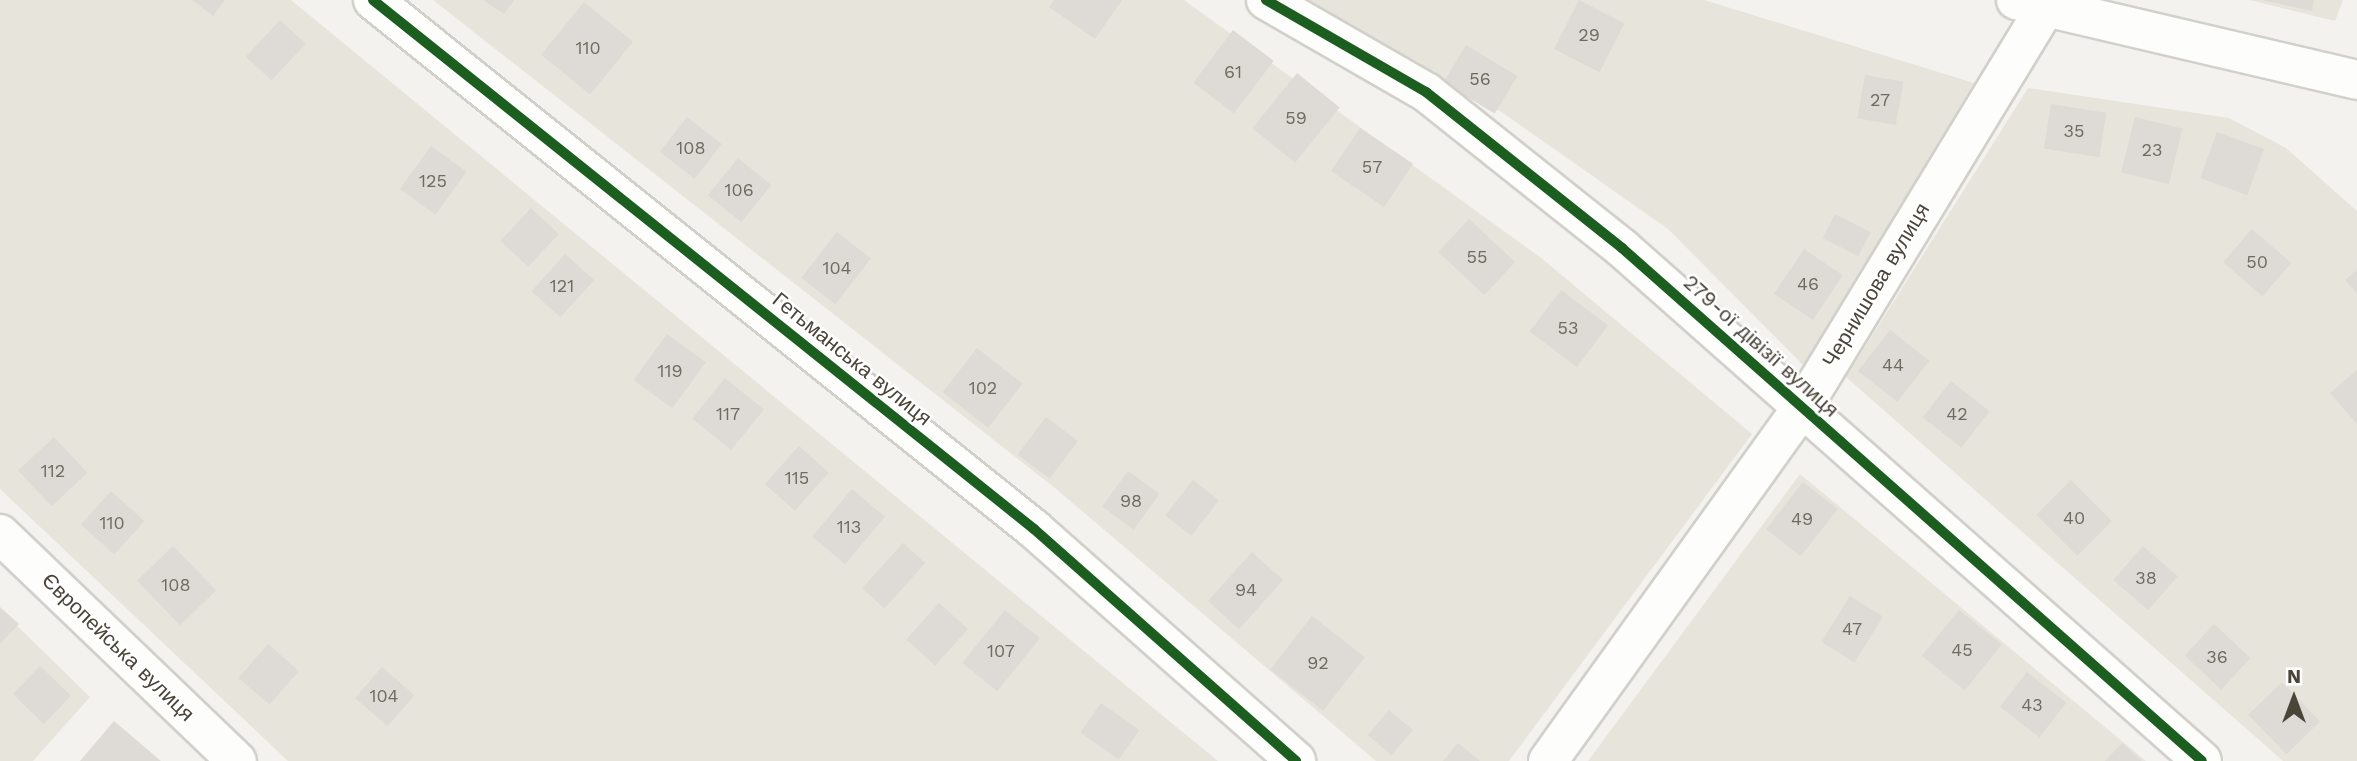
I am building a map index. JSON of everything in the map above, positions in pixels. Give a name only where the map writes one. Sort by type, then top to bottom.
[{"type":"street","name":"Гетьманська вулиця","points":[[373,0],[1034,529],[1296,761]]},
{"type":"street","name":"279-ої дівізії вулиця","points":[[1266,0],[1426,92],[1622,248],[2202,761]]},
{"type":"street","name":"Чернишова вулиця","points":[[1548,761],[1802,408],[2031,3]]},
{"type":"street","points":[[2031,3],[2357,80]]},
{"type":"street","name":"Європейська вулиця","points":[[0,534],[237,761]]},
{"type":"shaded area","points":[[0,0],[291,0],[1218,761],[288,761],[0,489]]},
{"type":"shaded area","points":[[433,0],[1184,0],[1540,257],[1752,434],[1509,761],[1376,761],[1055,488]]},
{"type":"shaded area","points":[[1306,0],[1704,0],[1974,83],[1805,367],[1668,229],[1503,113]]},
{"type":"shaded area","points":[[2250,0],[2343,0],[2335,21]]},
{"type":"shaded area","points":[[2028,88],[2229,118],[2286,148],[2357,211],[2357,761],[2283,761],[1846,377]]},
{"type":"shaded area","points":[[1800,474],[2146,761],[1588,761]]},
{"type":"shaded area","points":[[0,609],[90,697],[33,761],[0,761]]},
{"type":"building","points":[[192,0],[225,0],[213,16]]},
{"type":"building","points":[[483,0],[514,0],[504,14]]},
{"type":"building","points":[[1054,0],[1122,0],[1095,39],[1049,7]]},
{"type":"building","points":[[1579,0],[1624,23],[1599,72],[1554,49]]},
{"type":"building","points":[[2262,0],[2314,0],[2312,11]]},
{"type":"building","points":[[584,2],[633,42],[590,94],[541,55]]},
{"type":"building","points":[[280,20],[306,44],[271,80],[246,57]]},
{"type":"building","points":[[1233,30],[1274,61],[1234,113],[1193,83]]},
{"type":"building","points":[[1466,45],[1517,76],[1495,114],[1443,83]]},
{"type":"building","points":[[1297,73],[1340,108],[1295,163],[1252,128]]},
{"type":"building","points":[[1865,75],[1903,82],[1896,125],[1857,118]]},
{"type":"building","points":[[2051,104],[2106,113],[2099,157],[2044,148]]},
{"type":"building","points":[[687,117],[722,144],[695,179],[660,152]]},
{"type":"building","points":[[2135,117],[2183,129],[2169,184],[2121,172]]},
{"type":"building","points":[[1360,128],[1413,164],[1384,207],[1331,171]]},
{"type":"building","points":[[2217,132],[2264,149],[2247,195],[2200,178]]},
{"type":"building","points":[[431,146],[467,172],[435,215],[400,189]]},
{"type":"building","points":[[738,158],[771,185],[741,222],[708,195]]},
{"type":"building","points":[[531,208],[559,234],[528,267],[500,241]]},
{"type":"building","points":[[1835,214],[1871,232],[1858,256],[1823,238]]},
{"type":"building","points":[[1469,219],[1515,262],[1484,295],[1438,252]]},
{"type":"building","points":[[2252,229],[2291,263],[2262,296],[2223,262]]},
{"type":"building","points":[[837,232],[871,258],[835,304],[801,278]]},
{"type":"building","points":[[1804,249],[1843,275],[1813,320],[1774,294]]},
{"type":"building","points":[[565,254],[594,280],[561,317],[532,291]]},
{"type":"building","points":[[2357,270],[2357,294],[2345,280]]},
{"type":"building","points":[[1561,290],[1608,326],[1577,367],[1530,332]]},
{"type":"building","points":[[1890,330],[1929,361],[1897,402],[1858,371]]},
{"type":"building","points":[[667,334],[706,362],[672,408],[633,380]]},
{"type":"building","points":[[977,348],[1023,384],[988,428],[943,392]]},
{"type":"building","points":[[2357,370],[2357,424],[2330,393]]},
{"type":"building","points":[[725,378],[764,409],[731,450],[692,418]]},
{"type":"building","points":[[1951,381],[1990,411],[1961,447],[1923,417]]},
{"type":"building","points":[[1046,417],[1078,441],[1050,479],[1018,455]]},
{"type":"building","points":[[54,437],[87,473],[52,506],[18,470]]},
{"type":"building","points":[[799,446],[829,473],[795,511],[765,484]]},
{"type":"building","points":[[1128,471],[1160,494],[1134,530],[1102,507]]},
{"type":"building","points":[[1193,480],[1219,500],[1191,536],[1165,515]]},
{"type":"building","points":[[2071,480],[2112,521],[2077,556],[2036,515]]},
{"type":"building","points":[[1803,482],[1838,509],[1801,556],[1766,529]]},
{"type":"building","points":[[852,489],[885,517],[845,564],[812,536]]},
{"type":"building","points":[[111,491],[144,521],[114,555],[81,524]]},
{"type":"building","points":[[903,543],[925,563],[884,608],[862,588]]},
{"type":"building","points":[[173,546],[216,591],[180,625],[137,581]]},
{"type":"building","points":[[2143,546],[2178,576],[2148,610],[2113,580]]},
{"type":"building","points":[[1252,552],[1283,580],[1239,629],[1208,601]]},
{"type":"building","points":[[1850,596],[1883,617],[1854,662],[1821,642]]},
{"type":"building","points":[[939,603],[968,629],[935,666],[906,639]]},
{"type":"building","points":[[0,607],[19,624],[0,644]]},
{"type":"building","points":[[1005,610],[1040,638],[997,691],[962,663]]},
{"type":"building","points":[[1959,610],[2002,645],[1965,690],[1922,656]]},
{"type":"building","points":[[1312,616],[1365,657],[1323,711],[1270,670]]},
{"type":"building","points":[[2214,624],[2251,658],[2221,690],[2185,655]]},
{"type":"building","points":[[268,644],[299,671],[269,705],[238,678]]},
{"type":"building","points":[[40,666],[71,696],[44,724],[13,694]]},
{"type":"building","points":[[382,667],[414,695],[388,726],[355,698]]},
{"type":"building","points":[[2027,672],[2066,703],[2039,737],[2000,707]]},
{"type":"building","points":[[2282,682],[2320,722],[2286,754],[2248,715]]},
{"type":"building","points":[[1101,703],[1140,730],[1119,759],[1080,732]]},
{"type":"building","points":[[1389,710],[1413,730],[1392,755],[1368,735]]},
{"type":"building","points":[[114,721],[161,761],[80,761]]},
{"type":"building","points":[[1458,743],[1480,761],[1443,761]]},
{"type":"building","points":[[2122,743],[2142,761],[2105,761]]},
{"type":"cycle path","points":[[373,0],[1034,529],[1296,761]]},
{"type":"cycle path","points":[[1266,0],[1426,92],[1622,248],[2202,761]]}]
